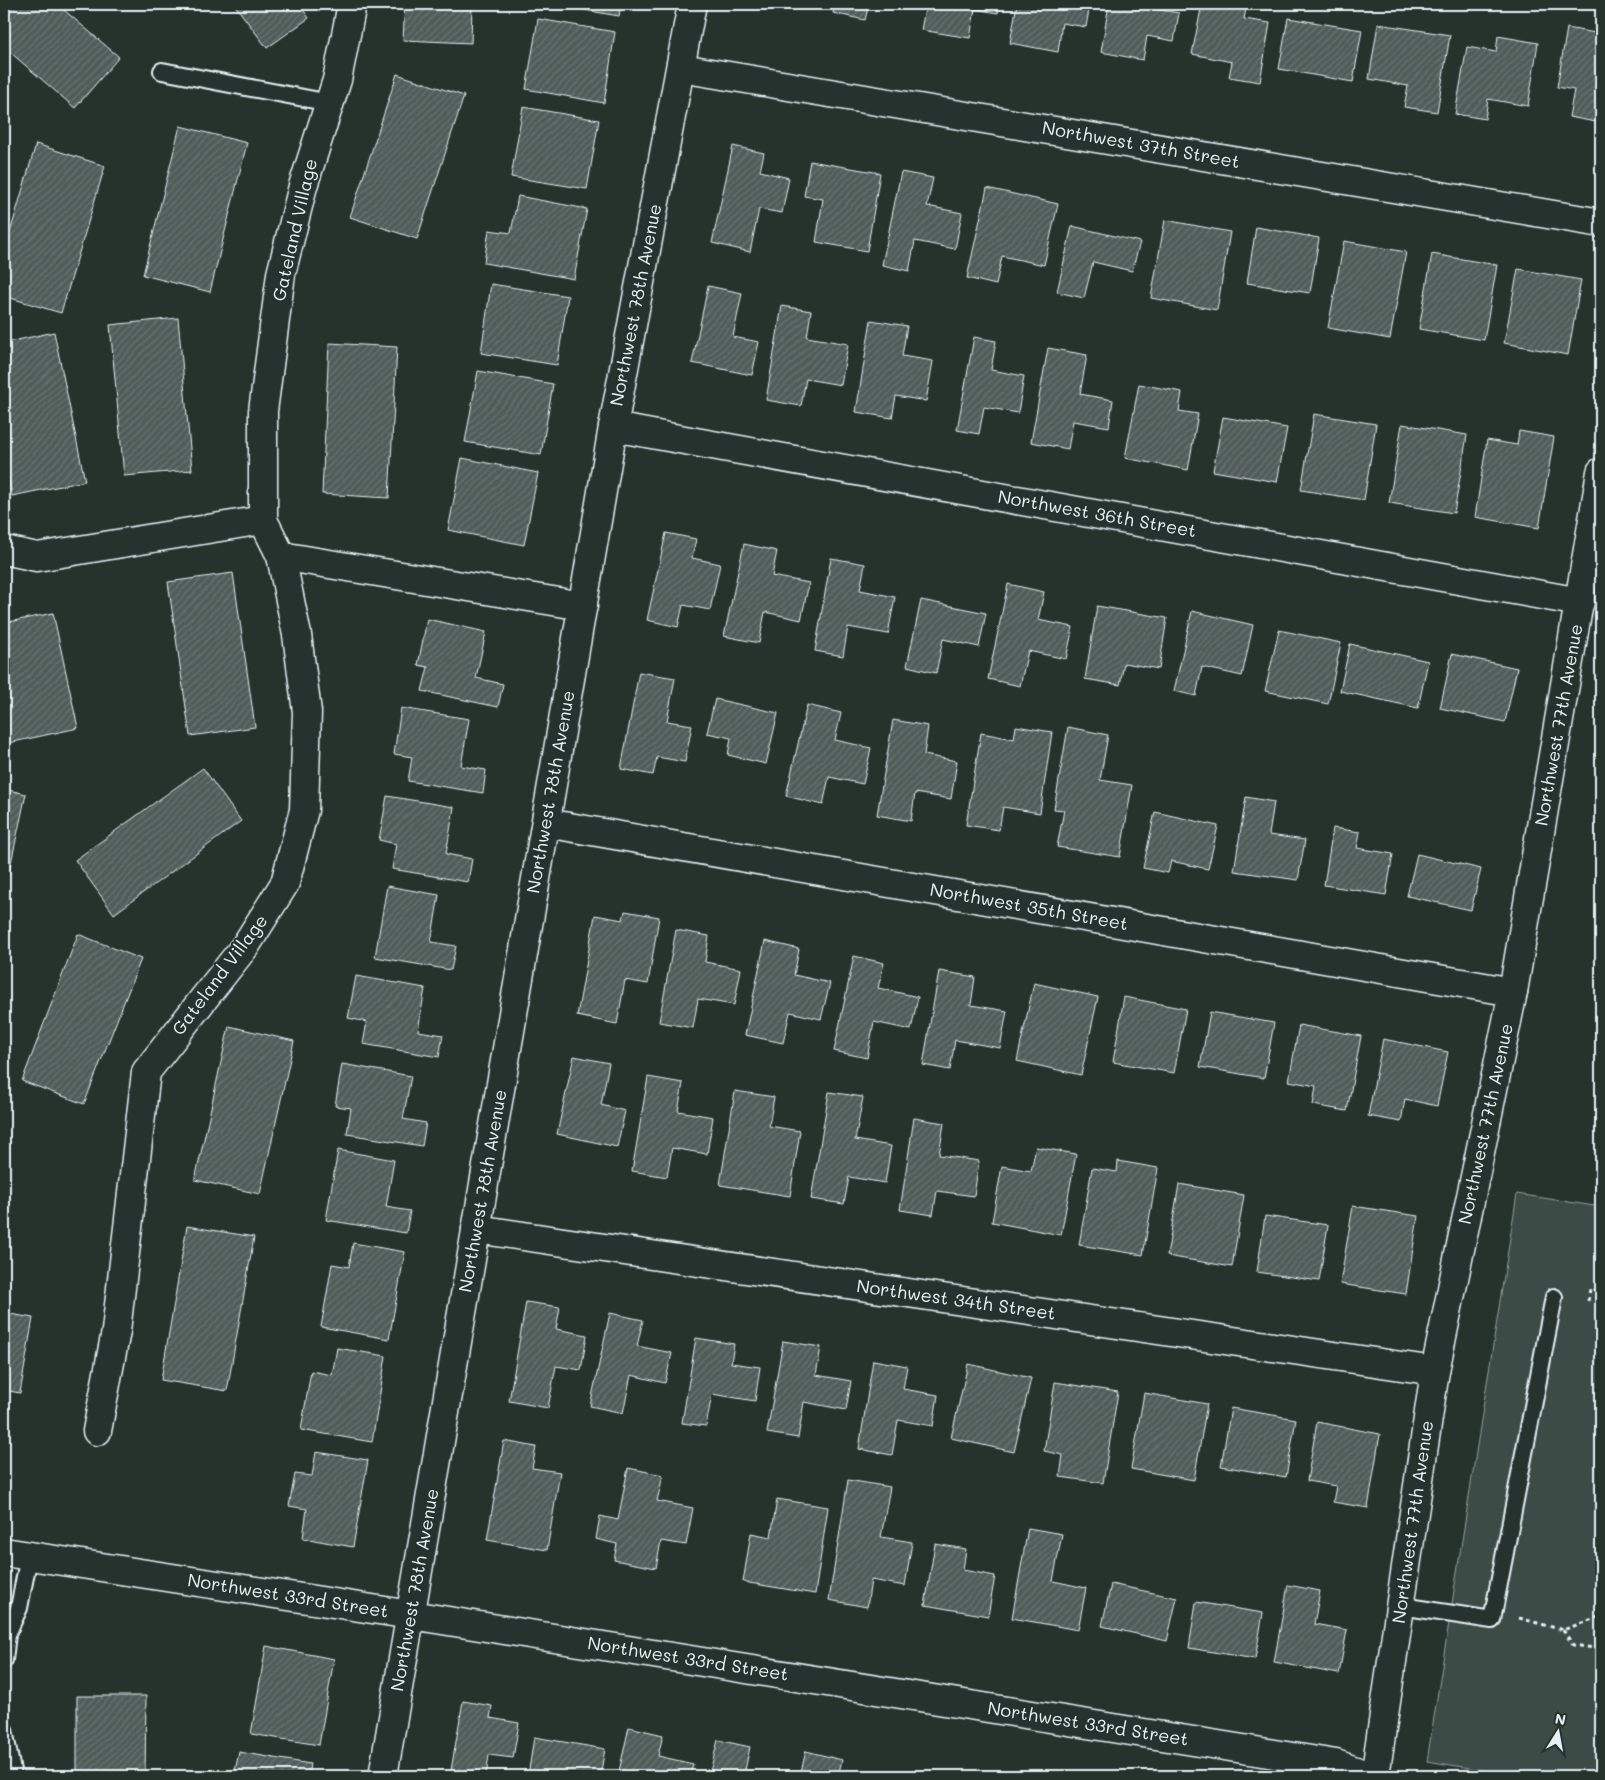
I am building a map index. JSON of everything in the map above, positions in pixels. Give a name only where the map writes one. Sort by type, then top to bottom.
[{"type":"street","name":"Gateland Village","points":[[97,1431],[116,1331],[146,1072],[246,945],[285,883],[304,810],[307,712],[297,635],[281,556],[263,520],[263,412],[281,274],[303,186],[337,80],[352,4]]},
{"type":"street","name":"Northwest 78th Avenue","points":[[383,1776],[582,606],[692,4]]},
{"type":"street","name":"Northwest 37th Street","points":[[681,68],[1601,223]]},
{"type":"street","name":"Northwest 36th Street","points":[[614,427],[1580,602]]},
{"type":"street","name":"Northwest 77th Avenue","points":[[1375,1776],[1435,1371],[1513,992],[1601,472]]},
{"type":"street","points":[[4,550],[37,557],[263,520]]},
{"type":"street","points":[[281,556],[582,606]]},
{"type":"street","name":"Northwest 35th Street","points":[[546,823],[1513,992]]},
{"type":"street","name":"Northwest 34th Street","points":[[476,1229],[1435,1371]]},
{"type":"street","name":"Northwest 33rd Street","points":[[16,1554],[412,1614],[1336,1764],[1370,1776]]},
{"type":"lane","points":[[162,71],[330,103]]},
{"type":"lane","points":[[1401,1606],[1492,1620],[1554,1297]]},
{"type":"lane","points":[[4,1660],[7,1634],[19,1608],[16,1554]]},
{"type":"lane","points":[[4,1730],[13,1776]]},
{"type":"path","points":[[1588,1301],[1590,1289],[1601,1291]]},
{"type":"path","points":[[1494,1611],[1563,1630],[1601,1616]]},
{"type":"path","points":[[1563,1630],[1573,1645],[1601,1649]]},
{"type":"shaded area","points":[[1517,1194],[1601,1207],[1601,1776],[1518,1776],[1427,1761]]},
{"type":"building","points":[[4,4],[57,4],[119,57],[75,108],[4,47]]},
{"type":"building","points":[[234,4],[299,4],[309,18],[267,48]]},
{"type":"building","points":[[405,4],[472,4],[471,43],[403,40]]},
{"type":"building","points":[[549,4],[621,4],[619,16]]},
{"type":"building","points":[[835,4],[869,4],[865,20],[833,13]]},
{"type":"building","points":[[926,4],[1000,4],[998,13],[975,9],[970,38],[921,30]]},
{"type":"building","points":[[1017,4],[1090,4],[1086,27],[1062,23],[1058,52],[1010,43]]},
{"type":"building","points":[[1109,4],[1137,4],[1137,6],[1179,13],[1174,41],[1147,36],[1143,60],[1101,52]]},
{"type":"building","points":[[1202,4],[1247,4],[1244,19],[1270,23],[1260,82],[1229,77],[1232,62],[1192,54]]},
{"type":"building","points":[[1288,18],[1362,30],[1353,82],[1279,69]]},
{"type":"building","points":[[538,19],[615,32],[604,103],[526,89]]},
{"type":"building","points":[[1378,24],[1450,35],[1437,112],[1404,107],[1408,86],[1369,79]]},
{"type":"building","points":[[1567,28],[1601,34],[1601,123],[1569,117],[1574,90],[1557,87]]},
{"type":"building","points":[[1498,36],[1538,43],[1528,106],[1488,99],[1485,119],[1455,114],[1467,47],[1496,52]]},
{"type":"building","points":[[397,74],[464,96],[417,239],[350,217]]},
{"type":"building","points":[[523,107],[599,120],[587,189],[511,177]]},
{"type":"building","points":[[180,126],[247,143],[210,292],[143,275]]},
{"type":"building","points":[[36,144],[105,166],[61,313],[4,296],[4,253]]},
{"type":"building","points":[[733,146],[764,153],[760,171],[789,178],[782,213],[759,209],[750,252],[712,243]]},
{"type":"building","points":[[810,161],[880,173],[867,251],[816,242],[823,199],[804,196]]},
{"type":"building","points":[[901,172],[933,178],[927,206],[962,213],[955,249],[915,241],[909,271],[882,265]]},
{"type":"building","points":[[987,188],[1058,204],[1044,265],[1002,256],[996,285],[967,278]]},
{"type":"building","points":[[518,196],[587,209],[574,279],[484,263],[489,230],[511,233]]},
{"type":"building","points":[[1165,220],[1230,232],[1217,310],[1151,298]]},
{"type":"building","points":[[1072,226],[1140,242],[1132,271],[1093,262],[1084,298],[1057,292]]},
{"type":"building","points":[[1256,227],[1319,238],[1310,293],[1247,283]]},
{"type":"building","points":[[1344,241],[1406,252],[1390,339],[1328,328]]},
{"type":"building","points":[[1432,254],[1497,265],[1484,340],[1419,329]]},
{"type":"building","points":[[1518,269],[1581,280],[1568,355],[1504,343]]},
{"type":"building","points":[[491,284],[568,296],[557,365],[481,353]]},
{"type":"building","points":[[708,286],[742,293],[733,337],[759,342],[752,375],[692,363]]},
{"type":"building","points":[[782,306],[811,311],[807,337],[848,344],[841,385],[806,379],[801,406],[766,400]]},
{"type":"building","points":[[178,318],[192,470],[124,476],[110,325]]},
{"type":"building","points":[[871,320],[907,326],[902,356],[933,361],[926,401],[896,396],[892,418],[856,412]]},
{"type":"building","points":[[54,332],[85,481],[12,496],[4,457],[4,343]]},
{"type":"building","points":[[974,337],[996,341],[991,370],[1024,376],[1018,413],[984,407],[979,434],[957,430]]},
{"type":"building","points":[[329,343],[397,347],[389,498],[322,494]]},
{"type":"building","points":[[1048,348],[1087,355],[1080,394],[1113,400],[1109,427],[1073,421],[1068,449],[1031,442]]},
{"type":"building","points":[[478,371],[553,384],[541,455],[465,442]]},
{"type":"building","points":[[1139,384],[1182,392],[1179,411],[1198,414],[1188,470],[1125,458]]},
{"type":"building","points":[[1314,414],[1376,424],[1364,500],[1301,490]]},
{"type":"building","points":[[1223,417],[1287,428],[1277,482],[1213,471]]},
{"type":"building","points":[[1402,424],[1467,435],[1454,513],[1389,503]]},
{"type":"building","points":[[1519,431],[1554,437],[1539,528],[1475,517],[1487,440],[1517,445]]},
{"type":"building","points":[[462,458],[538,473],[524,545],[448,530]]},
{"type":"building","points":[[666,533],[696,539],[692,558],[720,564],[710,610],[683,605],[678,627],[647,620]]},
{"type":"building","points":[[744,544],[777,551],[772,576],[809,583],[801,620],[765,612],[759,643],[724,636]]},
{"type":"building","points":[[831,558],[865,564],[860,590],[895,597],[888,634],[848,627],[843,656],[815,651]]},
{"type":"building","points":[[233,573],[255,727],[190,736],[168,582]]},
{"type":"building","points":[[1008,584],[1044,592],[1038,620],[1073,627],[1066,659],[1028,651],[1020,686],[988,679]]},
{"type":"building","points":[[921,600],[986,613],[979,647],[943,639],[936,673],[907,666]]},
{"type":"building","points":[[1097,606],[1167,618],[1159,669],[1124,663],[1120,685],[1085,679]]},
{"type":"building","points":[[1192,611],[1253,625],[1242,676],[1202,667],[1196,696],[1174,691]]},
{"type":"building","points":[[53,613],[78,728],[4,744],[4,623]]},
{"type":"building","points":[[427,619],[486,632],[476,678],[503,684],[498,707],[422,691],[428,667],[418,665]]},
{"type":"building","points":[[1279,630],[1341,643],[1328,704],[1265,691]]},
{"type":"building","points":[[1350,644],[1428,661],[1418,708],[1340,691]]},
{"type":"building","points":[[1452,654],[1517,668],[1505,722],[1440,708]]},
{"type":"building","points":[[639,672],[675,678],[667,721],[692,725],[685,762],[657,757],[653,775],[621,769]]},
{"type":"building","points":[[715,699],[778,713],[766,764],[728,755],[731,738],[707,733]]},
{"type":"building","points":[[807,705],[841,713],[835,740],[871,748],[863,784],[829,777],[823,805],[786,796]]},
{"type":"building","points":[[401,708],[469,719],[461,766],[486,770],[483,793],[408,781],[412,757],[394,754]]},
{"type":"building","points":[[893,720],[928,726],[924,755],[957,761],[951,799],[915,793],[911,821],[877,815]]},
{"type":"building","points":[[1016,726],[1052,732],[1040,813],[1003,807],[999,830],[966,825],[981,733],[1014,739]]},
{"type":"building","points":[[1068,727],[1108,735],[1100,780],[1132,785],[1120,857],[1057,847],[1064,810],[1054,809]]},
{"type":"building","points":[[203,768],[241,821],[114,914],[75,860]]},
{"type":"building","points":[[4,789],[26,794],[4,895]]},
{"type":"building","points":[[387,796],[454,807],[446,854],[472,859],[468,882],[392,869],[396,844],[379,840]]},
{"type":"building","points":[[1246,797],[1274,802],[1269,835],[1305,840],[1298,880],[1234,871]]},
{"type":"building","points":[[1155,812],[1218,826],[1208,869],[1171,861],[1168,873],[1143,868]]},
{"type":"building","points":[[1333,828],[1360,832],[1357,848],[1393,854],[1386,895],[1324,885]]},
{"type":"building","points":[[1417,854],[1481,869],[1471,910],[1407,896]]},
{"type":"building","points":[[387,886],[439,895],[431,942],[456,946],[451,970],[375,957]]},
{"type":"building","points":[[625,911],[659,917],[648,984],[625,980],[617,1024],[577,1016],[595,915],[623,920]]},
{"type":"building","points":[[676,930],[709,936],[705,962],[741,969],[734,1005],[698,999],[693,1028],[659,1022]]},
{"type":"building","points":[[78,934],[141,959],[84,1104],[22,1081]]},
{"type":"building","points":[[765,941],[799,949],[794,975],[830,983],[821,1019],[790,1012],[783,1043],[745,1035]]},
{"type":"building","points":[[854,956],[884,963],[878,988],[918,997],[911,1030],[874,1022],[867,1058],[834,1051]]},
{"type":"building","points":[[939,971],[975,977],[971,1005],[1007,1011],[1000,1048],[955,1040],[950,1070],[923,1065]]},
{"type":"building","points":[[356,976],[425,988],[418,1031],[443,1035],[439,1057],[363,1044],[367,1022],[348,1018]]},
{"type":"building","points":[[1034,983],[1098,997],[1081,1075],[1017,1061]]},
{"type":"building","points":[[1124,997],[1186,1009],[1174,1073],[1113,1062]]},
{"type":"building","points":[[1210,1012],[1274,1023],[1264,1078],[1200,1067]]},
{"type":"building","points":[[1299,1025],[1361,1036],[1347,1111],[1313,1105],[1316,1086],[1289,1081]]},
{"type":"building","points":[[229,1026],[294,1041],[260,1194],[195,1180]]},
{"type":"building","points":[[1383,1039],[1448,1052],[1437,1106],[1405,1099],[1401,1122],[1368,1116]]},
{"type":"building","points":[[574,1056],[609,1063],[601,1105],[625,1111],[617,1147],[557,1134]]},
{"type":"building","points":[[342,1064],[411,1076],[403,1119],[426,1123],[422,1146],[347,1134],[351,1108],[335,1106]]},
{"type":"building","points":[[648,1077],[683,1083],[678,1111],[713,1117],[707,1154],[672,1148],[667,1177],[632,1171]]},
{"type":"building","points":[[735,1091],[774,1097],[769,1126],[800,1131],[790,1196],[720,1185]]},
{"type":"building","points":[[829,1092],[863,1097],[855,1140],[891,1146],[885,1183],[849,1177],[844,1204],[811,1199]]},
{"type":"building","points":[[914,1118],[944,1123],[939,1155],[979,1161],[974,1196],[937,1191],[933,1215],[900,1210]]},
{"type":"building","points":[[1036,1147],[1076,1154],[1061,1235],[992,1222],[1002,1166],[1031,1171]]},
{"type":"building","points":[[338,1150],[394,1160],[386,1207],[410,1211],[406,1233],[326,1220]]},
{"type":"building","points":[[1118,1161],[1158,1168],[1143,1255],[1079,1245],[1092,1168],[1117,1172]]},
{"type":"building","points":[[1179,1184],[1244,1195],[1232,1267],[1167,1256]]},
{"type":"building","points":[[1353,1206],[1418,1216],[1406,1294],[1340,1284]]},
{"type":"building","points":[[1265,1216],[1328,1225],[1319,1281],[1257,1272]]},
{"type":"building","points":[[187,1226],[254,1237],[227,1391],[161,1380]]},
{"type":"building","points":[[353,1243],[405,1252],[389,1339],[321,1327],[332,1264],[349,1267]]},
{"type":"building","points":[[526,1302],[560,1307],[556,1329],[587,1335],[581,1370],[556,1366],[548,1408],[509,1401]]},
{"type":"building","points":[[4,1313],[33,1318],[20,1393],[4,1390]]},
{"type":"building","points":[[610,1313],[643,1320],[637,1346],[672,1353],[665,1383],[631,1375],[623,1413],[590,1406]]},
{"type":"building","points":[[696,1338],[734,1344],[731,1363],[760,1367],[755,1401],[712,1394],[706,1426],[682,1423]]},
{"type":"building","points":[[783,1341],[821,1347],[816,1375],[851,1381],[846,1410],[804,1402],[798,1438],[767,1433]]},
{"type":"building","points":[[337,1348],[386,1356],[372,1442],[301,1430],[311,1371],[332,1375]]},
{"type":"building","points":[[873,1360],[907,1366],[903,1389],[938,1395],[933,1426],[898,1420],[892,1455],[859,1449]]},
{"type":"building","points":[[968,1364],[1031,1378],[1014,1452],[951,1438]]},
{"type":"building","points":[[1055,1382],[1118,1392],[1103,1483],[1060,1477],[1063,1455],[1044,1451]]},
{"type":"building","points":[[1144,1393],[1207,1404],[1194,1480],[1131,1469]]},
{"type":"building","points":[[1231,1408],[1296,1419],[1286,1477],[1221,1466]]},
{"type":"building","points":[[1317,1422],[1380,1434],[1368,1508],[1333,1502],[1336,1486],[1307,1481]]},
{"type":"building","points":[[504,1441],[536,1447],[532,1468],[560,1472],[547,1550],[487,1540]]},
{"type":"building","points":[[316,1452],[368,1460],[353,1547],[303,1538],[307,1509],[289,1506],[295,1474],[312,1476]]},
{"type":"building","points":[[628,1468],[663,1475],[657,1501],[693,1508],[686,1545],[661,1541],[656,1568],[614,1560],[617,1544],[596,1539],[600,1516],[618,1520]]},
{"type":"building","points":[[848,1480],[890,1487],[881,1537],[912,1542],[905,1586],[871,1580],[867,1607],[829,1600]]},
{"type":"building","points":[[777,1499],[828,1507],[815,1594],[743,1582],[751,1533],[771,1537]]},
{"type":"building","points":[[1028,1528],[1062,1534],[1053,1581],[1086,1588],[1078,1630],[1012,1618]]},
{"type":"building","points":[[935,1544],[966,1549],[963,1570],[995,1576],[988,1616],[925,1605]]},
{"type":"building","points":[[1111,1584],[1177,1598],[1167,1641],[1102,1626]]},
{"type":"building","points":[[1288,1585],[1320,1591],[1314,1624],[1347,1630],[1339,1674],[1274,1662]]},
{"type":"building","points":[[1196,1602],[1263,1613],[1255,1659],[1189,1648]]},
{"type":"building","points":[[266,1646],[334,1659],[319,1745],[251,1734]]},
{"type":"building","points":[[77,1696],[146,1696],[145,1776],[77,1776]]},
{"type":"building","points":[[463,1701],[492,1706],[490,1718],[519,1723],[513,1758],[489,1755],[486,1776],[450,1776]]},
{"type":"building","points":[[629,1727],[663,1735],[658,1756],[693,1764],[690,1776],[618,1776]]},
{"type":"building","points":[[534,1737],[605,1749],[600,1776],[528,1776]]},
{"type":"building","points":[[718,1740],[750,1747],[745,1770],[773,1776],[709,1776]]},
{"type":"building","points":[[806,1751],[842,1760],[838,1776],[800,1776]]},
{"type":"building","points":[[239,1752],[310,1764],[308,1776],[234,1776]]},
{"type":"building","points":[[898,1770],[928,1776],[897,1776]]}]
